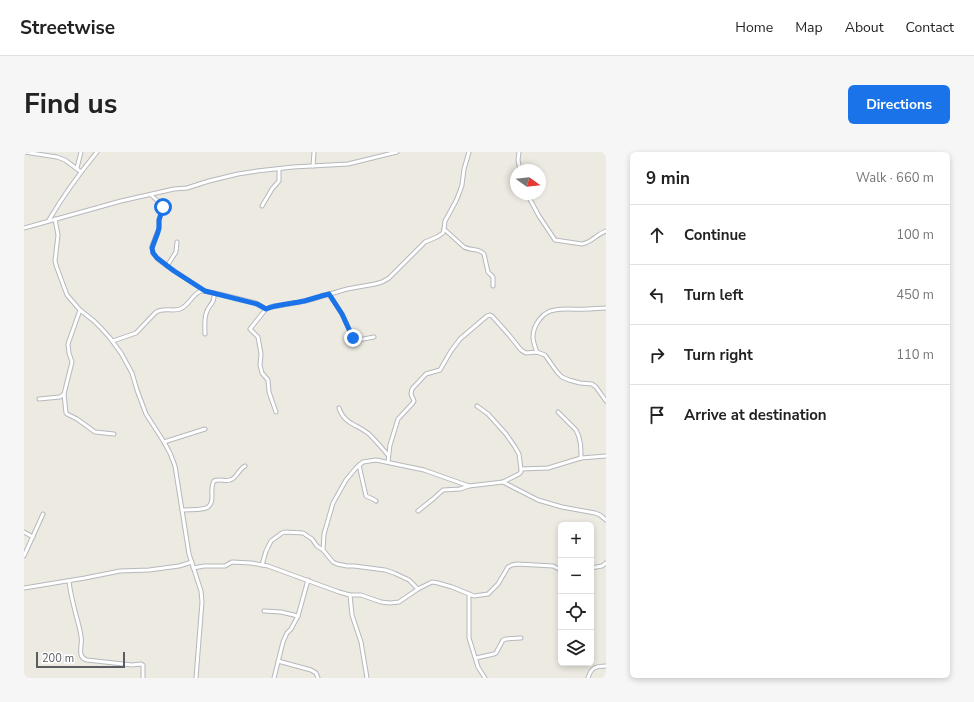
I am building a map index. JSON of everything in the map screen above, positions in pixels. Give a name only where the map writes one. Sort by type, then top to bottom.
[{"type":"street","points":[[24,152],[58,157],[65,160],[81,172]]},
{"type":"street","points":[[77,168],[81,152]]},
{"type":"street","points":[[49,220],[64,195],[96,152]]},
{"type":"street","points":[[313,166],[314,152]]},
{"type":"street","points":[[24,228],[121,201],[174,189],[186,188],[238,174],[257,171],[355,163],[397,152]]},
{"type":"street","points":[[276,412],[269,392],[268,380],[262,373],[260,365],[261,354],[258,337],[250,329],[266,309],[273,306],[306,301],[361,286],[382,282],[389,278],[421,246],[430,239],[440,235],[444,229],[445,221],[456,202],[462,185],[464,169],[469,152]]},
{"type":"street","points":[[519,152],[519,164]]},
{"type":"street","points":[[262,206],[279,181],[279,169]]},
{"type":"street","points":[[151,195],[162,204],[163,207],[159,220],[158,232],[152,248],[153,253],[157,258],[205,291],[257,304],[266,309]]},
{"type":"street","points":[[530,200],[555,240],[585,244],[606,231]]},
{"type":"street","points":[[55,219],[58,235],[55,256],[57,268],[67,295],[80,310],[94,321],[121,353],[132,373],[146,414],[164,442],[175,466],[193,568],[201,591],[202,602],[196,678]]},
{"type":"street","points":[[444,229],[464,247],[483,252],[488,272],[493,277],[493,286]]},
{"type":"street","points":[[167,266],[176,252],[177,242]]},
{"type":"street","points":[[112,341],[136,333],[159,310],[181,309],[199,292],[205,291]]},
{"type":"street","points":[[205,334],[206,314],[214,302],[214,293]]},
{"type":"street","points":[[329,294],[342,314],[353,338],[358,340],[374,337]]},
{"type":"street","points":[[537,352],[533,338],[534,331],[541,317],[546,313],[554,310],[587,310],[606,308]]},
{"type":"street","points":[[80,310],[68,344],[68,353],[72,362],[64,394],[66,412],[95,432],[114,434]]},
{"type":"street","points":[[388,462],[395,426],[398,419],[414,401],[411,394],[412,388],[426,374],[439,370],[460,339],[490,315],[510,335],[521,350],[526,353],[537,352],[546,355],[562,377],[574,382],[592,384],[606,400]]},
{"type":"street","points":[[40,399],[60,397],[64,394]]},
{"type":"street","points":[[418,511],[443,490],[460,489],[468,486],[504,482],[521,472],[519,454],[515,447],[506,434],[488,414],[477,406]]},
{"type":"street","points":[[338,408],[344,418],[362,428],[389,455]]},
{"type":"street","points":[[558,412],[578,433],[581,458]]},
{"type":"street","points":[[164,442],[205,429]]},
{"type":"street","points":[[521,469],[553,467],[581,458],[606,456]]},
{"type":"street","points":[[323,550],[324,534],[334,503],[346,480],[362,462],[376,460],[424,470],[468,486]]},
{"type":"street","points":[[182,510],[208,508],[212,500],[212,484],[219,480],[233,480],[239,470],[245,466]]},
{"type":"street","points":[[359,466],[365,494],[376,501]]},
{"type":"street","points":[[504,482],[538,500],[595,513],[606,520]]},
{"type":"street","points":[[24,556],[43,514]]},
{"type":"street","points":[[24,532],[33,538]]},
{"type":"street","points":[[262,565],[271,541],[285,532],[303,534],[315,542],[317,546],[337,564],[394,572],[406,578],[418,588]]},
{"type":"street","points":[[24,588],[120,571],[160,569],[192,562]]},
{"type":"street","points":[[193,568],[204,566],[225,566],[232,562],[251,563],[262,565],[308,580],[339,592],[350,595],[361,595],[381,602],[396,603],[418,588],[432,582],[452,587],[474,596],[488,594],[493,590],[508,567],[512,565],[522,563],[553,566],[558,568]]},
{"type":"street","points":[[594,567],[602,566],[606,563]]},
{"type":"street","points":[[274,678],[283,642],[298,616],[308,580]]},
{"type":"street","points":[[69,581],[71,596],[82,637],[81,657],[87,660],[132,665],[141,664],[143,668],[143,678]]},
{"type":"street","points":[[469,594],[469,638],[478,667],[484,678]]},
{"type":"street","points":[[350,595],[352,615],[361,642],[367,678]]},
{"type":"street","points":[[264,611],[281,612],[298,616]]},
{"type":"street","points":[[476,658],[496,653],[503,640],[506,638],[522,638]]},
{"type":"street","points":[[278,661],[311,670],[316,673],[318,678]]},
{"type":"street","points":[[588,678],[595,667],[606,666]]},
{"type":"route","points":[[163,207],[160,215],[158,232],[152,248],[153,253],[157,258],[174,271],[205,291],[257,304],[266,309],[273,306],[306,301],[329,294],[346,320],[353,338]]}]
